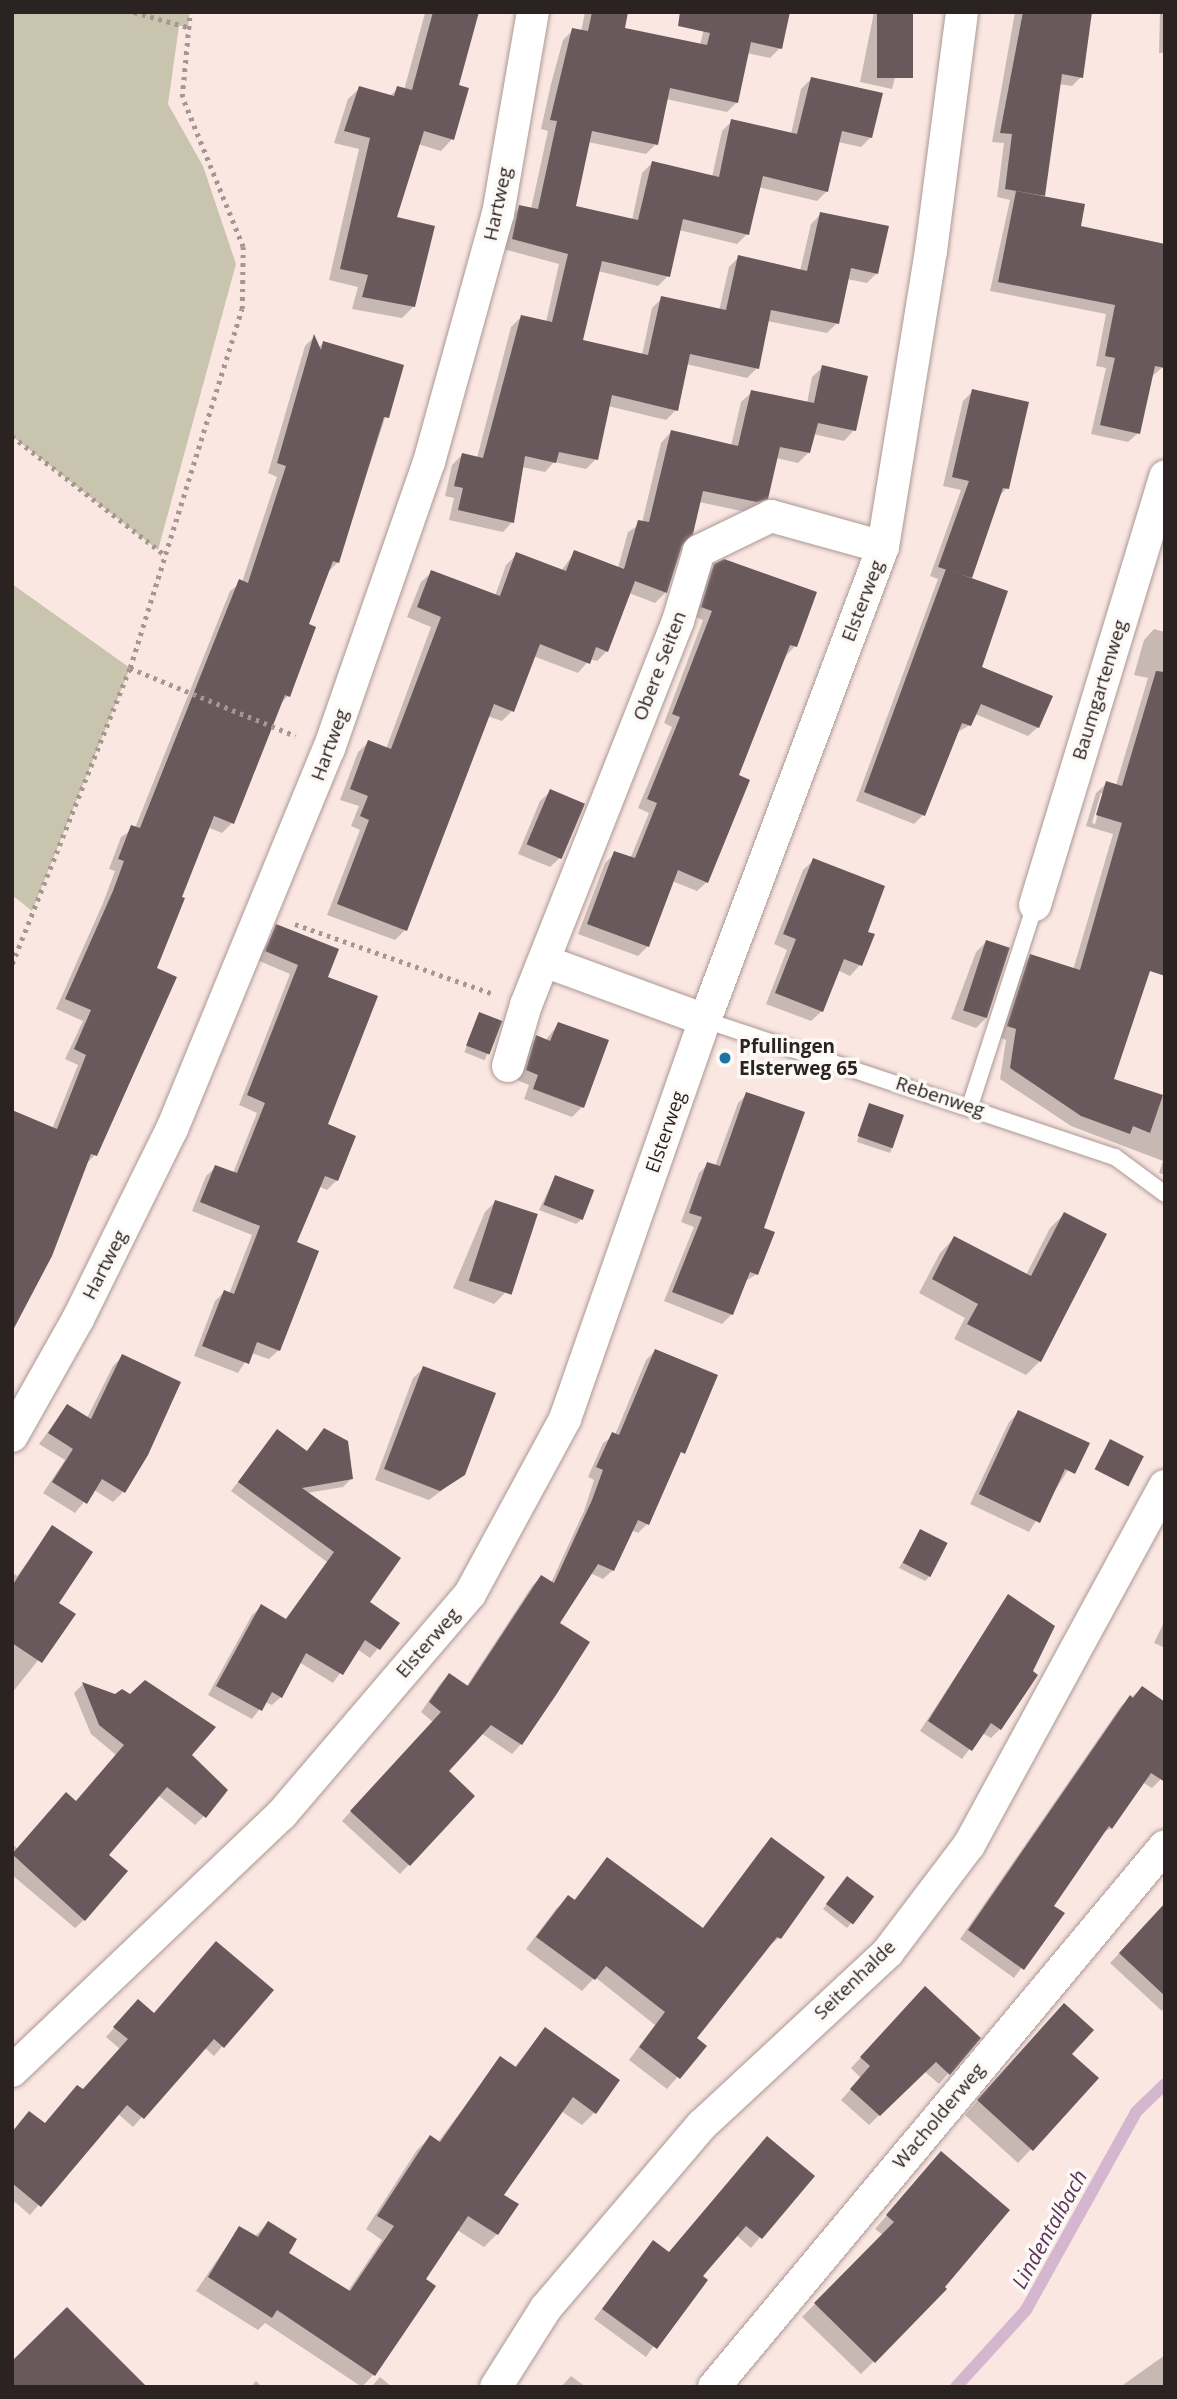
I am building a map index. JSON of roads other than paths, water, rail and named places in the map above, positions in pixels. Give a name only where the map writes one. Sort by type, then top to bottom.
[{"type":"street","name":"Hartweg","points":[[12,1436],[78,1319],[172,1129],[264,913],[329,749],[429,462],[498,214],[533,12]]},
{"type":"street","name":"Elsterweg","points":[[12,2071],[282,1814],[470,1594],[565,1419],[705,1020],[883,547],[931,251],[962,12]]},
{"type":"street","name":"Baumgartenweg","points":[[1035,905],[1165,476]]},
{"type":"street","name":"Obere Seiten","points":[[508,1066],[526,1005],[678,621],[699,551],[771,516],[883,547]]},
{"type":"street","points":[[544,961],[705,1020]]},
{"type":"street","name":"Seitenhalde","points":[[496,2387],[546,2308],[702,2124],[888,1952],[969,1845],[1165,1486]]},
{"type":"street","name":"Wacholderweg","points":[[714,2387],[1165,1846]]},
{"type":"lane","points":[[970,1106],[1035,905]]},
{"type":"lane","name":"Rebenweg","points":[[705,1020],[970,1106],[1115,1157],[1165,1194]]},
{"type":"waterway","name":"Lindentalbach","points":[[956,2387],[1026,2310],[1136,2112],[1165,2084]]},
{"type":"place","name":"Pfullingen Elsterweg 65","points":[[725,1058]]}]
